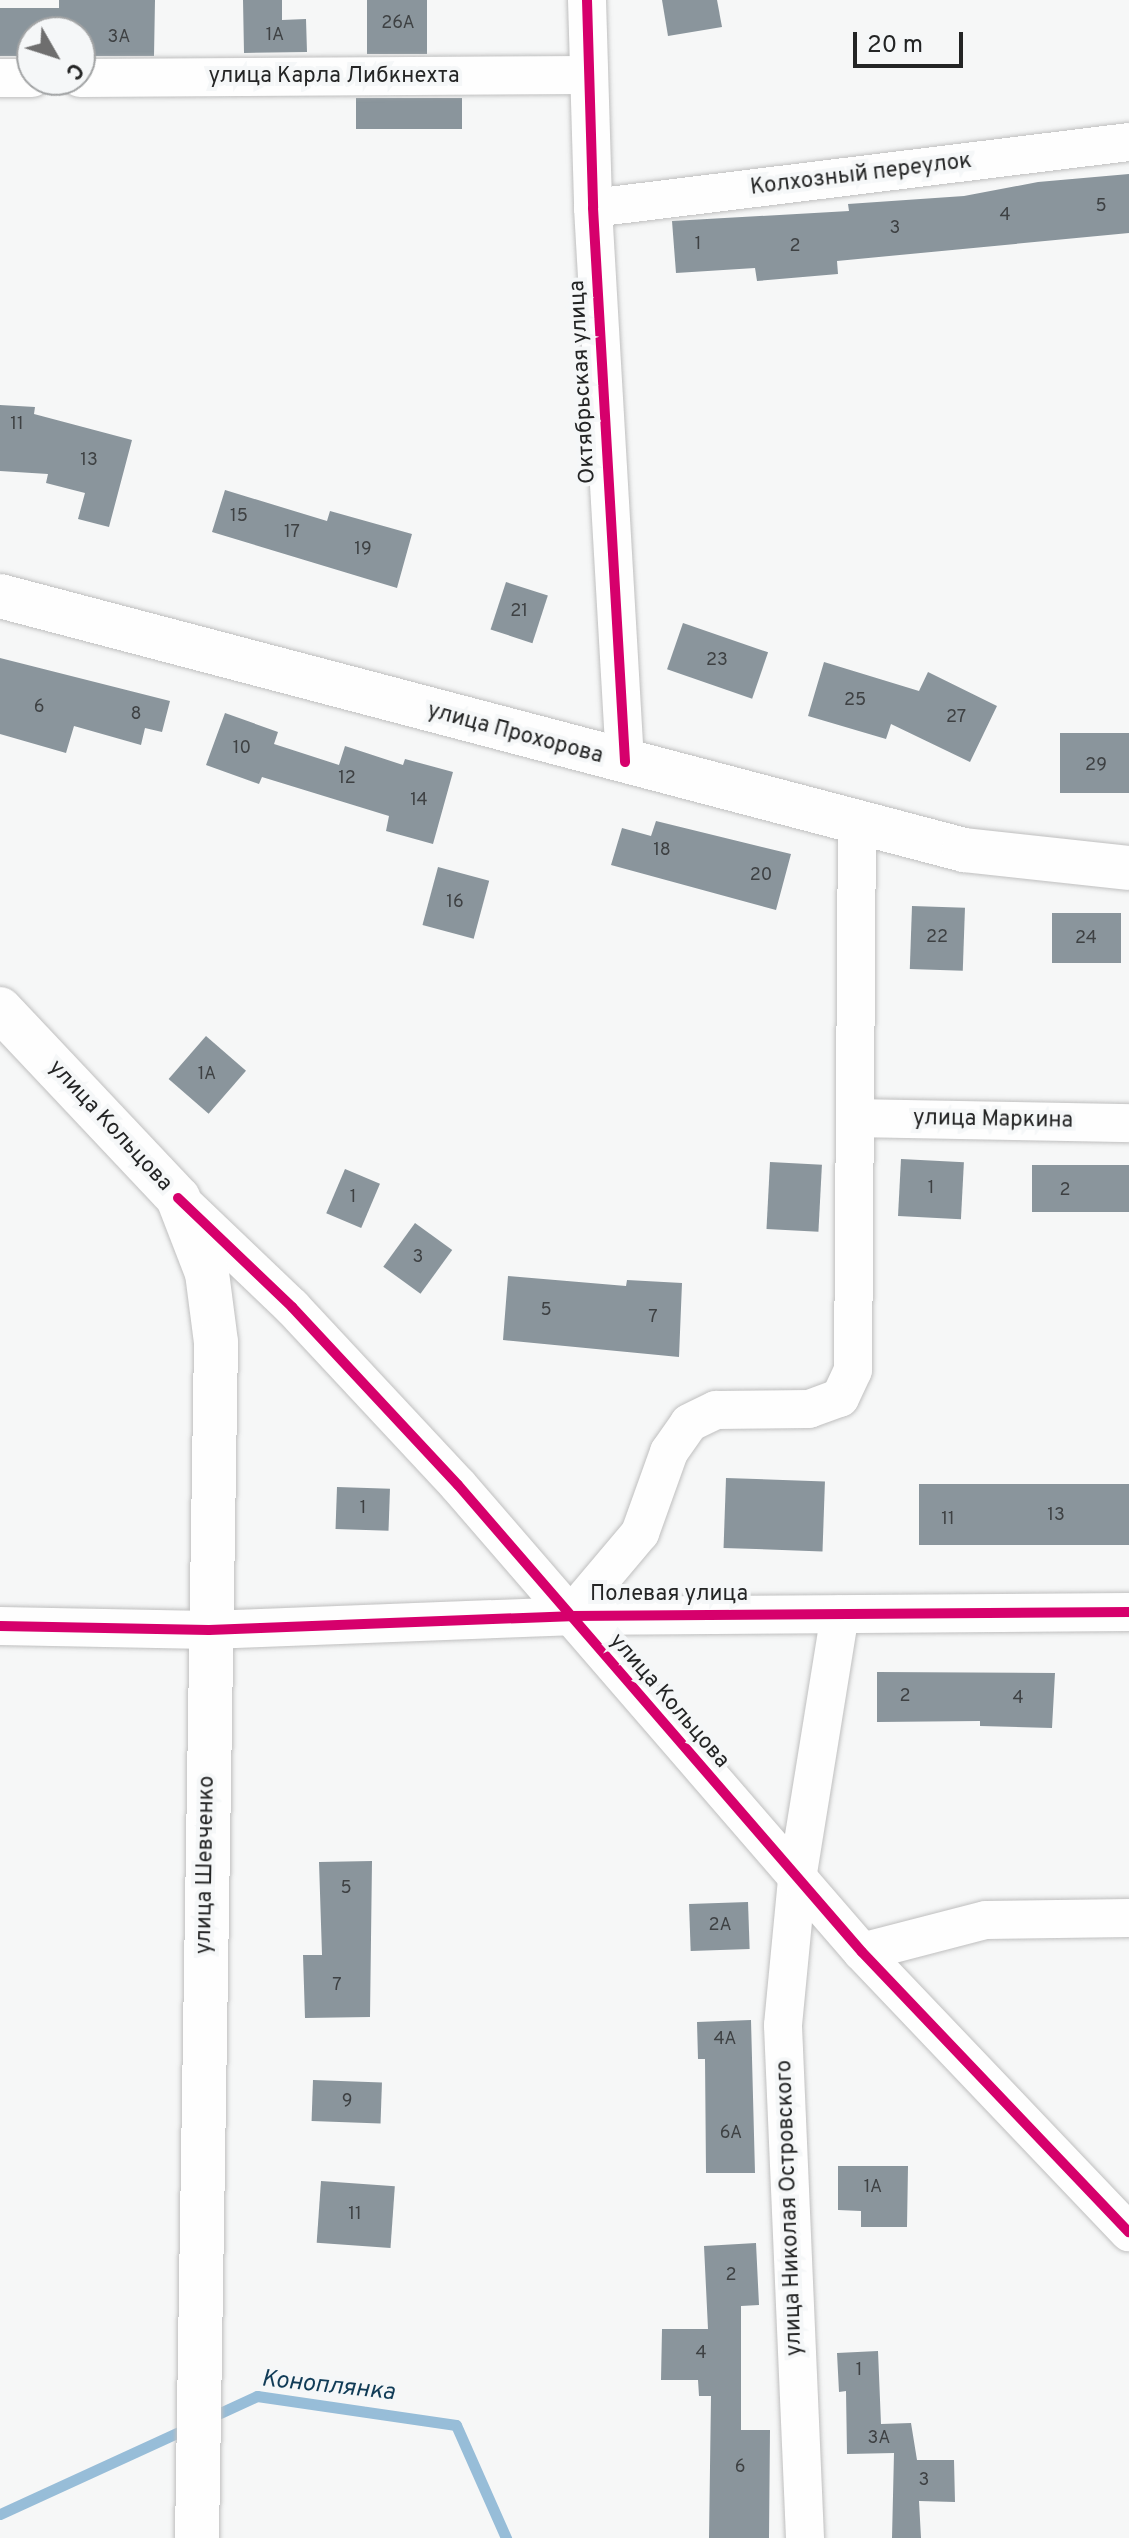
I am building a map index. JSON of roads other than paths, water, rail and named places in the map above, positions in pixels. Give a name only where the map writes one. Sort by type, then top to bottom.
[{"type":"main road","name":"улица Прохорова","points":[[0,596],[964,850],[1129,868]]},
{"type":"main road","name":"улица Кольцова","points":[[0,1009],[178,1198]]},
{"type":"main road","name":"улица Шевченко","points":[[178,1198],[207,1273],[216,1342],[209,1630],[198,2517]]},
{"type":"street","name":"Октябрьская улица","points":[[587,0],[593,208],[625,762]]},
{"type":"street","name":"улица Карла Либкнехта","points":[[96,78],[587,75]]},
{"type":"street","name":"Колхозный переулок","points":[[593,208],[1129,142]]},
{"type":"street","points":[[570,1616],[640,1533],[669,1452],[689,1423],[716,1410],[809,1409],[840,1398],[853,1370],[858,1118],[857,823]]},
{"type":"street","name":"улица Маркина","points":[[858,1118],[1129,1123]]},
{"type":"street","name":"улица Кольцова","points":[[178,1198],[302,1318],[458,1485],[862,1952],[1129,2232]]},
{"type":"street","name":"Полевая улица","points":[[0,1626],[209,1630],[570,1616],[1129,1612]]},
{"type":"street","name":"улица Николая Островского","points":[[805,2538],[783,2025],[797,1879],[840,1614]]},
{"type":"street","points":[[862,1952],[986,1920],[1129,1918]]},
{"type":"waterway","name":"Коноплянка","points":[[207,2419],[257,2396],[456,2425],[506,2538]]},
{"type":"waterway","name":"Коноплянка","points":[[0,2514],[188,2428]]}]
